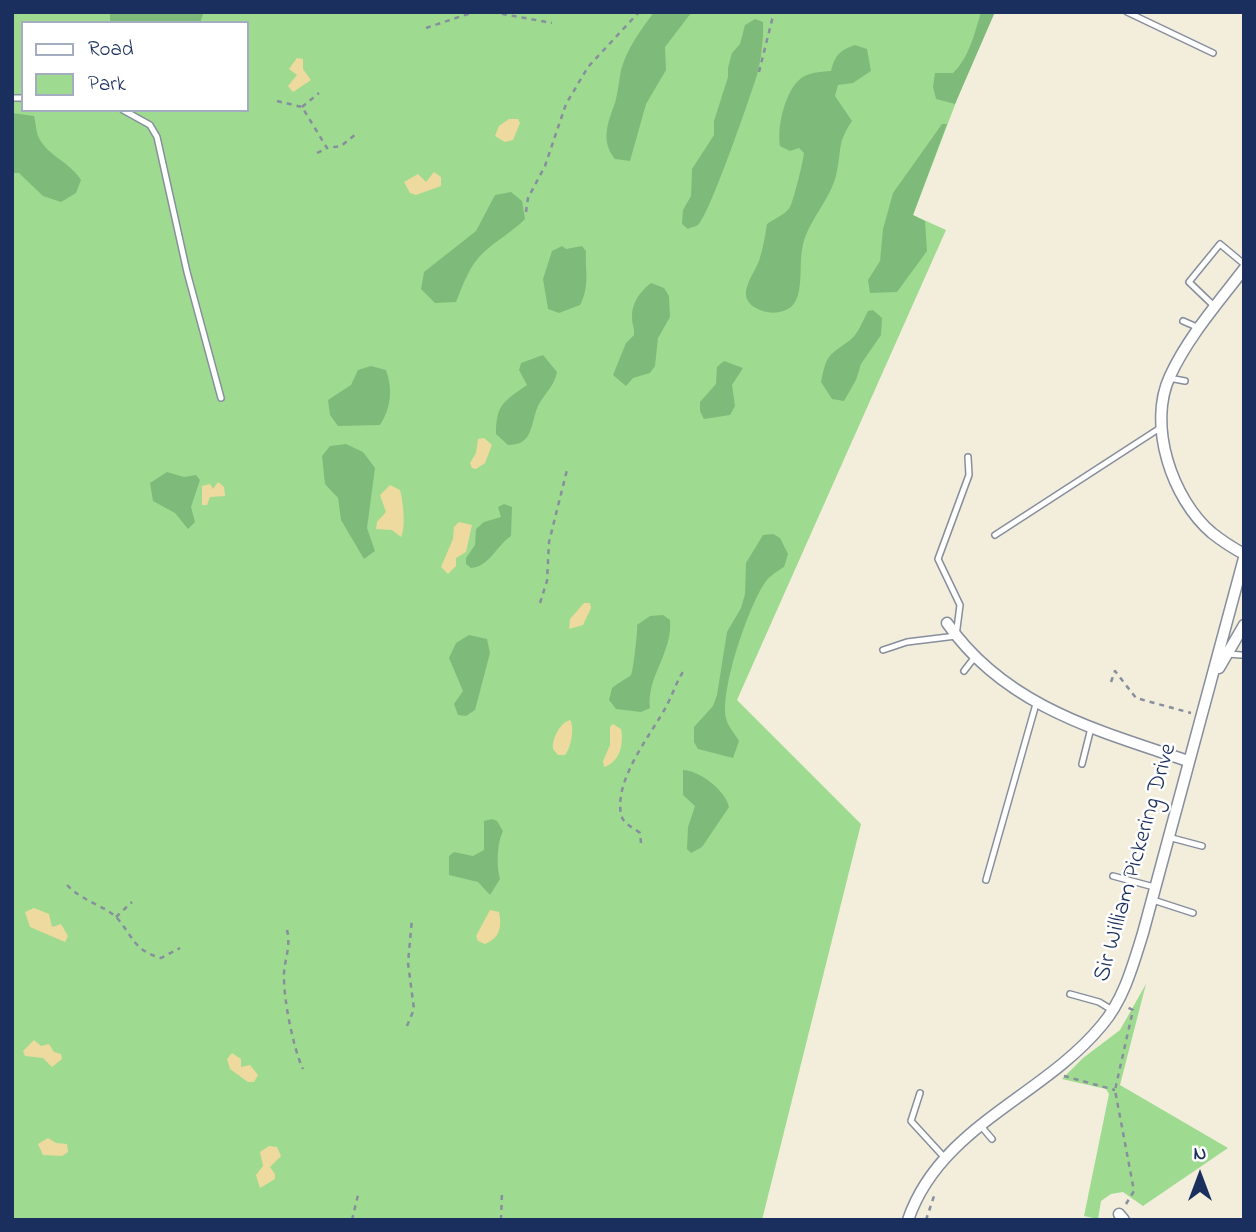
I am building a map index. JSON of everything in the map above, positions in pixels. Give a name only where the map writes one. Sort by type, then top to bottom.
[{"type":"street","points":[[1244,266],[1199,328],[1169,378],[1160,428],[1177,484],[1191,510],[1212,533],[1244,556]]},
{"type":"street","name":"Sir William Pickering Drive","points":[[908,1220],[920,1192],[944,1157],[980,1125],[1064,1064],[1115,1006],[1128,982],[1212,682],[1244,556]]},
{"type":"street","points":[[947,623],[974,658],[1036,704],[1091,728],[1188,761]]},
{"type":"street","name":"Sir William Pickering Drive","points":[[1212,682],[1244,625]]},
{"type":"lane","points":[[1127,12],[1213,52]]},
{"type":"lane","points":[[126,112],[149,125],[157,137],[187,272],[221,398]]},
{"type":"lane","points":[[1215,307],[1189,282],[1220,244],[1244,266]]},
{"type":"lane","points":[[1183,321],[1199,328]]},
{"type":"lane","points":[[1169,378],[1185,381]]},
{"type":"lane","points":[[995,535],[1160,428]]},
{"type":"lane","points":[[883,650],[907,642],[956,636],[960,605],[938,559],[969,475],[968,457]]},
{"type":"lane","points":[[944,514],[952,517]]},
{"type":"lane","points":[[1227,654],[1241,655]]},
{"type":"lane","points":[[964,671],[974,658]]},
{"type":"lane","points":[[986,880],[1036,704]]},
{"type":"lane","points":[[1082,764],[1091,728]]},
{"type":"lane","points":[[1168,836],[1202,846]]},
{"type":"lane","points":[[1113,876],[1193,913]]},
{"type":"lane","points":[[1070,994],[1115,1006]]},
{"type":"lane","points":[[920,1093],[911,1121],[944,1157]]},
{"type":"lane","points":[[980,1125],[992,1139]]},
{"type":"path","points":[[426,28],[474,12]]},
{"type":"path","points":[[492,12],[552,23]]},
{"type":"path","points":[[526,212],[528,198],[545,166],[566,104],[588,67],[639,12]]},
{"type":"path","points":[[759,72],[774,12]]},
{"type":"path","points":[[302,107],[319,93]]},
{"type":"path","points":[[277,101],[302,107],[327,148]]},
{"type":"path","points":[[317,153],[341,146],[356,134]]},
{"type":"path","points":[[540,603],[548,582],[549,542],[567,470]]},
{"type":"path","points":[[641,843],[640,833],[625,823],[621,814],[625,788],[637,751],[668,704],[684,670]]},
{"type":"path","points":[[1111,682],[1115,671],[1136,698],[1201,716]]},
{"type":"path","points":[[67,884],[84,900],[116,916],[126,934],[149,953],[161,958],[180,948]]},
{"type":"path","points":[[116,916],[132,902]]},
{"type":"path","points":[[407,1026],[414,1009],[408,963],[412,919]]},
{"type":"path","points":[[287,930],[289,953],[284,972],[287,1009],[295,1034],[296,1054],[303,1069]]},
{"type":"path","points":[[1115,1006],[1133,1010],[1115,1090],[1134,1191],[1122,1217]]},
{"type":"path","points":[[1064,1076],[1115,1090]]},
{"type":"path","points":[[501,1220],[502,1192]]},
{"type":"path","points":[[926,1220],[935,1192]]},
{"type":"path","points":[[352,1220],[358,1195]]},
{"type":"green space","points":[[12,12],[994,12],[913,215],[946,230],[737,700],[861,824],[762,1220],[12,1220]]},
{"type":"green space","points":[[110,12],[204,12],[201,21],[110,21]]},
{"type":"green space","points":[[654,12],[691,13],[665,47],[666,70],[646,104],[630,161],[615,159],[608,145],[607,131],[621,70],[639,32]]},
{"type":"green space","points":[[981,12],[995,12],[955,104],[936,99],[933,87],[935,73],[953,73],[959,67],[971,44]]},
{"type":"green space","points":[[755,19],[763,22],[757,75],[704,216],[698,225],[688,229],[682,224],[683,210],[691,196],[692,169],[714,135],[714,121],[728,77],[732,53],[740,44],[745,25]]},
{"type":"green space","points":[[855,45],[867,49],[871,71],[853,83],[838,85],[835,96],[852,121],[842,141],[830,192],[804,239],[798,296],[791,307],[784,311],[772,313],[760,310],[747,300],[747,288],[759,261],[767,224],[790,207],[804,153],[799,148],[790,151],[780,146],[785,103],[801,78],[813,73],[831,71],[839,54]]},
{"type":"green space","points":[[12,113],[34,116],[38,136],[43,144],[81,180],[76,193],[61,202],[43,196],[19,173],[12,173]]},
{"type":"green space","points":[[942,124],[947,124],[913,215],[925,221],[927,251],[897,292],[870,293],[868,280],[880,261],[883,229],[893,193]]},
{"type":"green space","points":[[511,192],[522,201],[525,219],[479,257],[467,275],[456,302],[435,303],[421,289],[424,272],[476,231],[495,195]]},
{"type":"green space","points":[[562,246],[566,249],[582,246],[586,251],[586,279],[580,305],[559,313],[548,309],[543,279],[552,251]]},
{"type":"green space","points":[[651,283],[664,288],[669,296],[670,317],[658,338],[655,366],[650,373],[633,378],[626,386],[613,375],[626,343],[634,335],[632,313],[635,303]]},
{"type":"green space","points":[[873,310],[882,318],[881,335],[861,364],[856,380],[844,401],[832,399],[821,382],[827,361],[832,353],[852,338],[868,311]]},
{"type":"green space","points":[[543,355],[557,372],[556,377],[538,406],[527,437],[516,444],[508,445],[496,434],[500,410],[507,400],[527,385],[519,370],[521,363]]},
{"type":"green space","points":[[724,361],[743,368],[732,385],[735,406],[730,415],[704,419],[700,402],[716,384],[717,367]]},
{"type":"green space","points":[[371,366],[386,370],[390,384],[390,398],[384,419],[380,425],[338,426],[330,415],[328,400],[351,385],[358,370]]},
{"type":"green space","points":[[346,444],[363,452],[375,468],[367,528],[375,551],[364,559],[341,520],[338,498],[325,484],[322,456],[330,446]]},
{"type":"green space","points":[[167,472],[184,477],[196,475],[200,480],[191,507],[195,522],[188,529],[175,513],[153,501],[150,483]]},
{"type":"green space","points":[[504,504],[512,507],[511,536],[483,564],[471,568],[466,564],[466,558],[475,545],[476,529],[484,522],[501,517],[498,507]]},
{"type":"green space","points":[[773,534],[780,538],[788,554],[784,567],[768,579],[758,596],[743,630],[727,689],[726,718],[739,741],[733,758],[698,749],[694,742],[694,727],[713,706],[717,695],[727,632],[741,608],[745,594],[746,563],[763,535]]},
{"type":"green space","points":[[663,615],[670,620],[670,632],[652,686],[650,708],[641,712],[616,709],[609,700],[612,688],[631,675],[637,625],[650,616]]},
{"type":"green space","points":[[469,635],[487,639],[490,653],[475,710],[466,716],[458,715],[454,704],[463,691],[449,658],[456,643]]},
{"type":"green space","points":[[683,770],[696,773],[710,782],[722,794],[729,807],[702,847],[691,853],[687,849],[688,827],[695,806],[683,795]]},
{"type":"green space","points":[[484,821],[497,821],[503,831],[498,855],[500,879],[490,895],[478,882],[449,875],[449,856],[454,852],[473,856],[484,850]]},
{"type":"green space","points":[[1146,984],[1120,1085],[1228,1148],[1143,1206],[1123,1192],[1111,1194],[1101,1201],[1098,1219],[1084,1216],[1109,1094],[1106,1089],[1062,1079],[1083,1058],[1120,1030]]},
{"type":"sand","points":[[297,58],[303,59],[303,69],[311,80],[293,92],[288,86],[297,75],[289,69]]},
{"type":"sand","points":[[509,119],[518,119],[520,123],[513,140],[505,142],[495,136],[499,126]]},
{"type":"sand","points":[[434,172],[441,177],[441,186],[416,195],[410,193],[404,182],[418,174],[426,182]]},
{"type":"sand","points":[[484,438],[492,445],[485,463],[476,469],[472,468],[470,463],[476,453],[478,439]]},
{"type":"sand","points":[[218,482],[224,487],[225,496],[210,497],[207,505],[202,505],[202,486],[210,484],[213,489]]},
{"type":"sand","points":[[390,485],[400,490],[404,521],[401,537],[392,530],[376,529],[377,522],[386,512],[380,495]]},
{"type":"sand","points":[[459,522],[472,525],[466,552],[456,558],[456,566],[448,574],[441,567],[453,539],[454,527]]},
{"type":"sand","points":[[584,603],[590,603],[591,608],[583,625],[569,629],[570,619]]},
{"type":"sand","points":[[570,720],[572,732],[569,748],[565,755],[558,755],[553,749],[555,736],[563,724]]},
{"type":"sand","points":[[613,724],[621,729],[621,746],[614,761],[604,767],[603,761],[610,745],[610,727]]},
{"type":"sand","points":[[34,908],[49,914],[52,927],[61,924],[68,936],[65,942],[30,927],[25,912]]},
{"type":"sand","points":[[490,910],[499,912],[500,927],[494,939],[485,944],[478,941],[476,936]]},
{"type":"sand","points":[[34,1040],[41,1046],[49,1044],[54,1052],[61,1054],[62,1059],[52,1067],[43,1058],[25,1056],[23,1051]]},
{"type":"sand","points":[[232,1053],[241,1059],[241,1067],[250,1065],[258,1075],[254,1082],[248,1082],[230,1069],[227,1059]]},
{"type":"sand","points":[[48,1138],[56,1143],[67,1144],[68,1152],[62,1156],[43,1155],[38,1144]]},
{"type":"sand","points":[[269,1146],[277,1147],[281,1156],[270,1167],[275,1179],[260,1188],[256,1175],[263,1166],[260,1152]]}]
